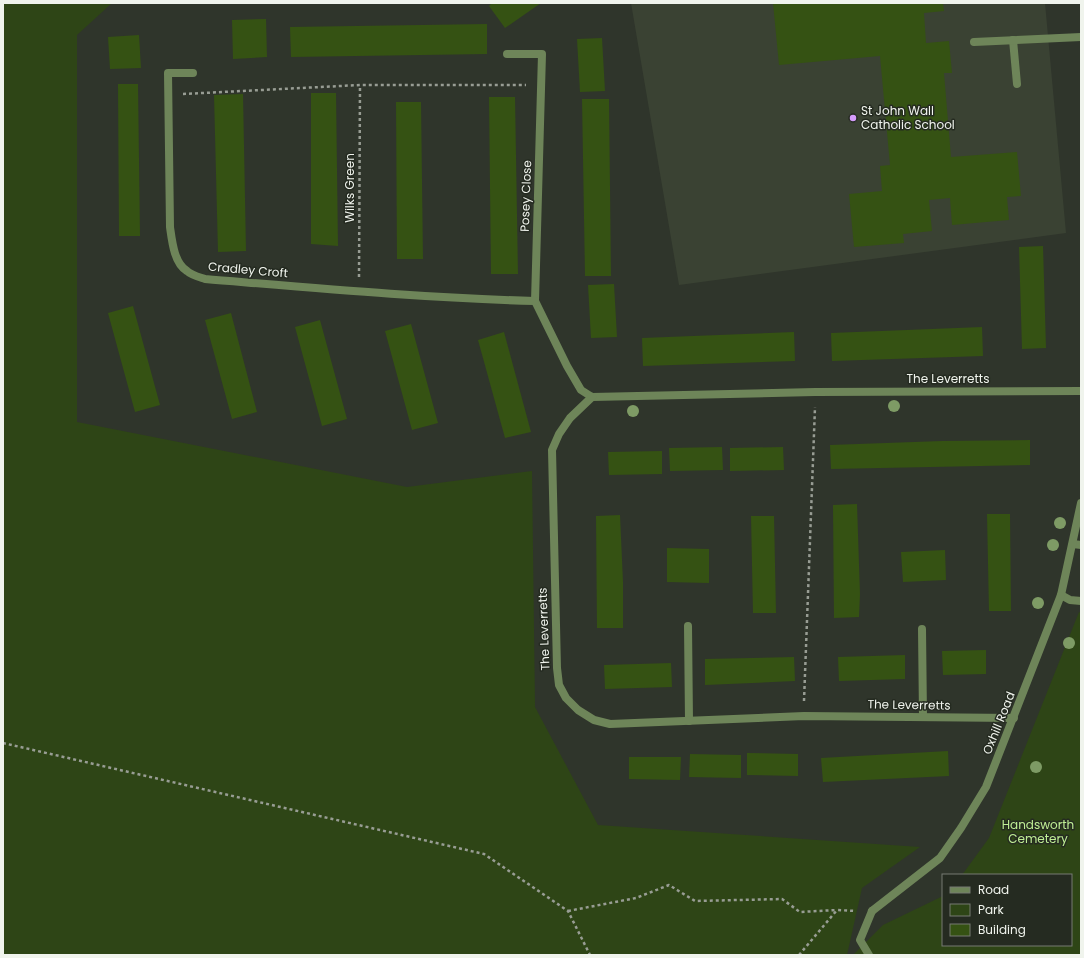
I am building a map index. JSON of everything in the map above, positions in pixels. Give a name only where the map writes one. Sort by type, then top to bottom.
[{"type":"street","points":[[974,42],[1081,37]]},
{"type":"street","points":[[1013,40],[1017,84]]},
{"type":"street","name":"Posey Close","points":[[506,54],[542,54],[535,300],[567,366],[581,390],[592,397]]},
{"type":"street","name":"Cradley Croft","points":[[193,73],[168,74],[170,227],[173,249],[186,271],[205,279],[359,291],[490,299],[535,300]]},
{"type":"street","name":"The Leverretts","points":[[1014,718],[804,716],[610,724],[594,720],[578,710],[566,698],[559,685],[556,668],[552,450],[559,434],[570,418],[592,397],[815,392],[1081,391]]},
{"type":"street","name":"Oxhill Road","points":[[872,911],[940,858],[961,828],[986,787],[1061,595],[1077,544],[1081,503]]},
{"type":"street","points":[[1061,595],[1070,600],[1081,601]]},
{"type":"street","points":[[688,626],[689,721]]},
{"type":"street","points":[[922,629],[923,717]]},
{"type":"street","points":[[869,955],[860,940],[872,911]]},
{"type":"path","points":[[169,95],[360,85],[541,85]]},
{"type":"path","name":"Wilks Green","points":[[359,291],[360,85]]},
{"type":"path","points":[[804,716],[815,392]]},
{"type":"path","points":[[3,743],[484,854],[568,911],[590,955]]},
{"type":"path","points":[[568,911],[636,898],[669,885],[696,901],[782,899],[800,912],[837,910],[872,911]]},
{"type":"path","points":[[799,955],[837,910]]},
{"type":"shaded area","name":"St John Wall Catholic School","points":[[631,3],[1045,3],[1066,233],[679,285]]},
{"type":"green space","points":[[3,3],[112,3],[77,35],[77,422],[407,487],[532,471],[535,707],[598,825],[920,847],[862,888],[847,955],[3,955]]},
{"type":"green space","name":"Handsworth Cemetery","points":[[1079,612],[1081,613],[1081,955],[853,955],[883,925],[942,896],[942,946],[1072,946],[1072,874],[963,874],[989,838]]},
{"type":"building","points":[[492,3],[541,3],[505,28],[489,6]]},
{"type":"building","points":[[773,3],[943,3],[944,11],[924,13],[926,43],[949,41],[952,73],[944,73],[951,157],[1017,152],[1021,196],[1007,197],[1009,220],[952,225],[950,198],[929,200],[932,231],[903,234],[904,243],[854,247],[849,194],[882,191],[880,166],[890,165],[880,56],[779,65]]},
{"type":"building","points":[[266,19],[267,57],[233,59],[232,20]]},
{"type":"building","points":[[487,24],[487,54],[291,57],[290,27]]},
{"type":"building","points":[[139,35],[141,68],[110,69],[108,37]]},
{"type":"building","points":[[602,38],[605,91],[580,92],[577,39]]},
{"type":"building","points":[[118,84],[138,84],[140,236],[119,236]]},
{"type":"building","points":[[311,93],[336,93],[338,246],[311,244]]},
{"type":"building","points":[[243,94],[246,251],[218,252],[214,95]]},
{"type":"building","points":[[489,97],[515,97],[518,274],[491,274]]},
{"type":"building","points":[[582,99],[609,99],[611,276],[585,276]]},
{"type":"building","points":[[396,102],[421,102],[423,259],[397,259]]},
{"type":"building","points":[[1043,246],[1046,348],[1022,349],[1019,247]]},
{"type":"building","points":[[614,284],[617,337],[591,338],[588,285]]},
{"type":"building","points":[[133,306],[160,405],[135,412],[108,313]]},
{"type":"building","points":[[231,313],[257,412],[232,419],[205,320]]},
{"type":"building","points":[[320,320],[347,419],[322,426],[295,327]]},
{"type":"building","points":[[411,324],[438,423],[412,430],[385,331]]},
{"type":"building","points":[[982,327],[983,356],[832,361],[831,333]]},
{"type":"building","points":[[504,332],[531,432],[505,438],[478,340]]},
{"type":"building","points":[[794,332],[795,361],[643,366],[642,338]]},
{"type":"building","points":[[1030,440],[1030,465],[831,469],[830,445]]},
{"type":"building","points":[[722,447],[723,470],[670,471],[669,448]]},
{"type":"building","points":[[783,447],[784,470],[730,471],[730,448]]},
{"type":"building","points":[[662,451],[662,474],[609,475],[608,452]]},
{"type":"building","points":[[857,504],[860,594],[859,617],[834,618],[833,505]]},
{"type":"building","points":[[987,514],[1010,514],[1011,611],[989,611]]},
{"type":"building","points":[[620,515],[623,582],[623,628],[597,628],[596,516]]},
{"type":"building","points":[[751,516],[774,516],[776,613],[753,613]]},
{"type":"building","points":[[667,548],[709,549],[709,583],[667,582]]},
{"type":"building","points":[[945,550],[946,580],[903,582],[901,552]]},
{"type":"building","points":[[986,650],[986,674],[943,675],[942,651]]},
{"type":"building","points":[[905,655],[905,679],[839,681],[838,657]]},
{"type":"building","points":[[794,657],[795,681],[705,685],[705,659]]},
{"type":"building","points":[[671,663],[672,687],[605,689],[604,665]]},
{"type":"building","points":[[948,751],[949,776],[823,782],[821,758]]},
{"type":"building","points":[[747,753],[798,754],[798,776],[747,775]]},
{"type":"building","points":[[690,754],[741,755],[741,778],[689,777]]},
{"type":"building","points":[[629,757],[681,757],[680,780],[629,779]]},
{"type":"place","name":"St John Wall Catholic School","points":[[853,118]]}]
